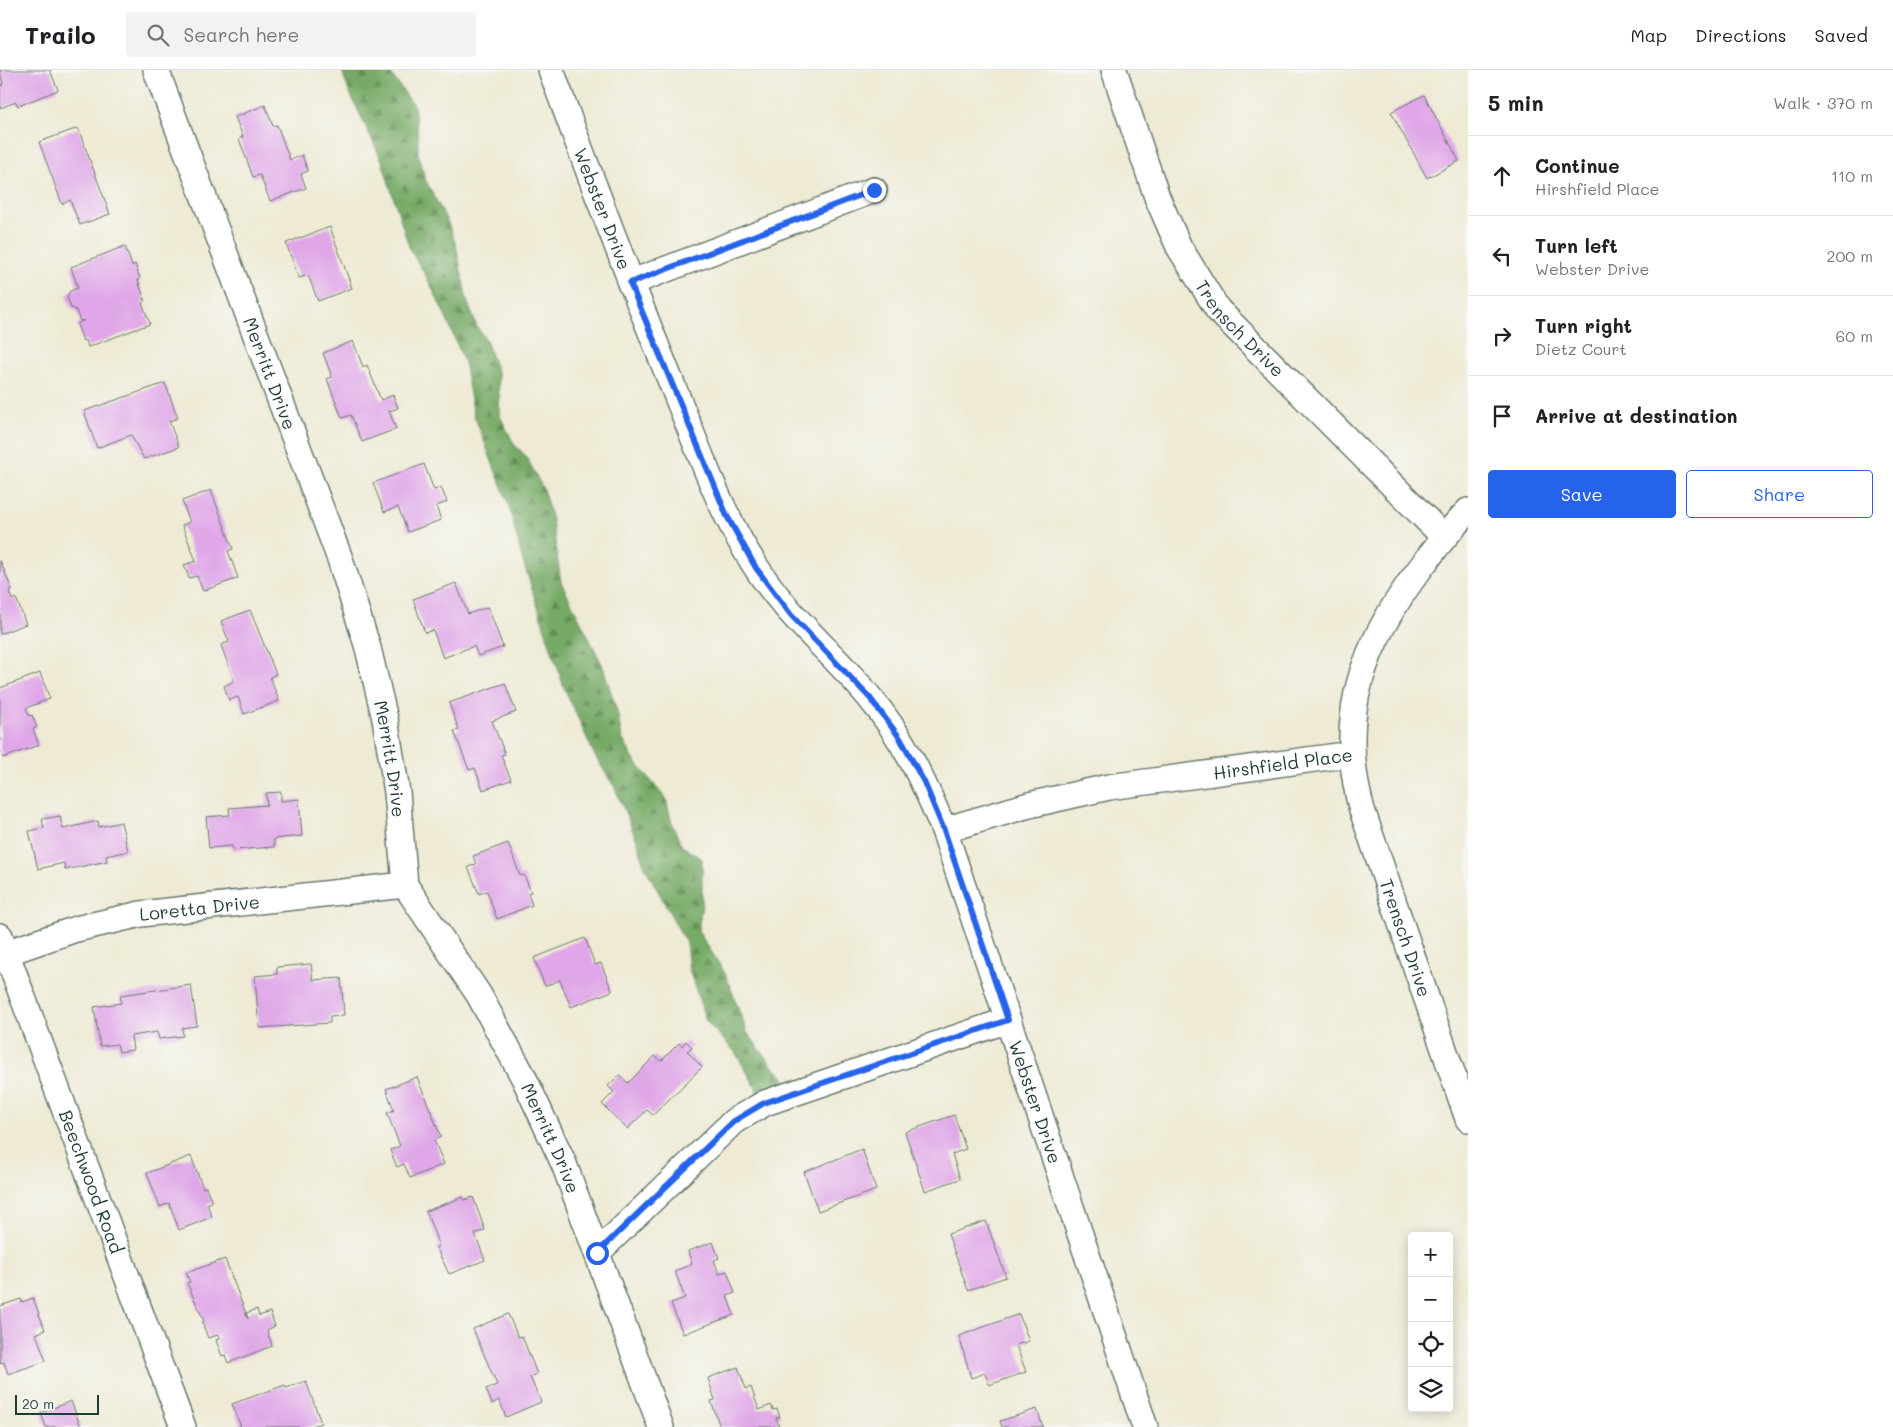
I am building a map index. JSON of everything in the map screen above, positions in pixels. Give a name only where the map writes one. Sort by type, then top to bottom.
[{"type":"street","name":"Merritt Drive","points":[[156,70],[340,559],[368,648],[385,719],[397,792],[405,885],[478,995],[524,1078],[564,1164],[661,1427]]},
{"type":"street","name":"Webster Drive","points":[[551,70],[630,283],[727,516],[756,568],[791,615],[870,698],[900,738],[924,782],[944,830],[1145,1427]]},
{"type":"street","name":"Trensch Drive","points":[[1114,70],[1157,197],[1180,247],[1218,310],[1444,537]]},
{"type":"street","points":[[630,283],[874,190]]},
{"type":"street","name":"Hirshfield Place","points":[[944,830],[1029,805],[1109,787],[1352,754],[1353,714],[1360,677],[1376,635],[1403,591],[1444,537],[1468,511]]},
{"type":"street","name":"Trensch Drive","points":[[1352,754],[1362,810],[1468,1119]]},
{"type":"street","name":"Loretta Drive","points":[[2,948],[141,914],[405,885]]},
{"type":"street","name":"Beechwood Road","points":[[2,948],[183,1427]]},
{"type":"street","points":[[597,1253],[734,1121],[764,1103],[1008,1020]]},
{"type":"green space","points":[[342,70],[388,70],[414,106],[418,135],[418,153],[425,179],[448,223],[456,245],[467,301],[477,327],[486,340],[498,375],[500,416],[514,444],[526,456],[543,489],[552,520],[561,582],[602,664],[617,711],[622,738],[634,760],[666,799],[672,824],[682,846],[702,859],[702,904],[698,931],[725,973],[747,1032],[770,1063],[794,1088],[753,1110],[757,1089],[735,1052],[706,1021],[689,969],[686,943],[644,865],[638,843],[615,788],[595,756],[563,685],[522,558],[508,503],[474,415],[464,362],[445,315],[426,276],[410,250],[382,161],[348,89]]},
{"type":"building","points":[[0,70],[50,70],[58,90],[18,106],[16,102],[0,108],[0,86],[3,85]]},
{"type":"building","points":[[1424,95],[1459,161],[1427,178],[1391,112]]},
{"type":"building","points":[[265,105],[273,126],[277,125],[290,160],[302,155],[308,171],[301,174],[306,188],[270,201],[260,175],[253,177],[239,139],[243,137],[235,117]]},
{"type":"building","points":[[78,128],[110,214],[80,225],[70,200],[62,204],[39,142]]},
{"type":"building","points":[[330,227],[352,288],[318,301],[308,275],[299,278],[286,243]]},
{"type":"building","points":[[125,246],[132,266],[135,264],[140,279],[138,280],[145,301],[142,303],[150,324],[88,347],[86,340],[83,341],[77,324],[84,320],[80,321],[76,310],[71,308],[67,297],[70,291],[78,288],[71,267]]},
{"type":"building","points":[[353,341],[363,367],[367,365],[381,400],[393,395],[398,408],[389,411],[396,429],[362,442],[351,415],[342,418],[327,379],[332,377],[323,353]]},
{"type":"building","points":[[165,383],[178,418],[169,421],[179,447],[144,459],[131,435],[97,448],[84,411]]},
{"type":"building","points":[[424,464],[434,490],[441,487],[447,502],[436,506],[441,520],[408,532],[398,507],[384,512],[373,483]]},
{"type":"building","points":[[211,490],[233,549],[228,551],[238,578],[203,591],[197,576],[189,578],[184,565],[196,561],[182,525],[190,522],[182,501]]},
{"type":"building","points":[[0,560],[12,590],[9,591],[12,600],[16,598],[26,624],[0,634]]},
{"type":"building","points":[[456,583],[468,614],[488,607],[503,647],[478,656],[474,646],[443,658],[433,630],[425,633],[413,599]]},
{"type":"building","points":[[250,610],[276,674],[270,677],[279,701],[244,714],[238,697],[229,700],[224,686],[234,681],[221,645],[229,642],[221,621]]},
{"type":"building","points":[[40,673],[50,699],[26,708],[29,716],[32,715],[37,727],[33,729],[39,745],[3,758],[0,750],[0,688]]},
{"type":"building","points":[[505,683],[516,712],[492,721],[505,754],[501,755],[511,780],[483,790],[475,768],[469,770],[454,731],[459,730],[449,703]]},
{"type":"building","points":[[281,792],[281,801],[299,799],[302,836],[274,839],[274,847],[233,850],[232,846],[209,848],[206,817],[230,815],[229,808],[267,805],[266,793]]},
{"type":"building","points":[[60,816],[63,829],[98,821],[99,827],[121,822],[128,851],[106,856],[107,861],[65,870],[64,863],[38,869],[29,831],[44,828],[42,819]]},
{"type":"building","points":[[508,843],[520,876],[524,875],[531,892],[528,893],[532,905],[497,919],[487,891],[479,894],[468,867],[476,864],[473,856]]},
{"type":"building","points":[[585,938],[595,965],[601,963],[612,991],[571,1007],[560,980],[545,986],[534,958]]},
{"type":"building","points":[[311,964],[313,980],[341,978],[344,1015],[330,1016],[330,1023],[259,1028],[255,976],[277,974],[277,967]]},
{"type":"building","points":[[191,985],[197,1026],[182,1028],[183,1036],[159,1039],[157,1032],[131,1036],[133,1050],[119,1052],[117,1044],[100,1046],[94,1007],[121,1003],[120,995]]},
{"type":"building","points":[[686,1041],[692,1047],[687,1051],[702,1067],[653,1115],[647,1110],[627,1129],[602,1104],[614,1092],[608,1086],[619,1075],[628,1083],[655,1056],[661,1061],[679,1043],[682,1046]]},
{"type":"building","points":[[417,1077],[441,1137],[434,1140],[444,1164],[410,1178],[404,1164],[397,1167],[390,1150],[400,1146],[387,1113],[394,1110],[386,1089]]},
{"type":"building","points":[[954,1115],[966,1149],[952,1154],[960,1179],[925,1191],[905,1132]]},
{"type":"building","points":[[862,1149],[876,1190],[818,1211],[804,1172]]},
{"type":"building","points":[[191,1156],[203,1188],[206,1187],[212,1202],[207,1204],[212,1217],[179,1230],[169,1203],[160,1207],[147,1173]]},
{"type":"building","points":[[463,1197],[464,1200],[473,1197],[485,1230],[475,1234],[485,1260],[449,1274],[436,1247],[439,1246],[426,1211]]},
{"type":"building","points":[[986,1221],[1006,1277],[968,1290],[948,1234]]},
{"type":"building","points":[[713,1242],[719,1258],[714,1260],[719,1274],[727,1271],[735,1293],[727,1296],[734,1315],[683,1334],[671,1303],[685,1298],[675,1271],[692,1264],[688,1251]]},
{"type":"building","points":[[225,1259],[248,1319],[246,1313],[257,1309],[259,1316],[270,1312],[275,1326],[267,1330],[272,1346],[228,1363],[225,1355],[222,1356],[216,1340],[219,1339],[218,1335],[208,1338],[202,1322],[204,1321],[187,1283],[190,1282],[186,1273]]},
{"type":"building","points":[[33,1298],[45,1330],[36,1334],[46,1361],[8,1374],[4,1362],[1,1363],[0,1359],[0,1306],[21,1299],[22,1302]]},
{"type":"building","points":[[508,1314],[518,1337],[522,1336],[537,1374],[530,1377],[541,1402],[506,1417],[499,1400],[492,1404],[486,1389],[497,1385],[473,1329]]},
{"type":"building","points":[[1019,1314],[1029,1341],[1016,1345],[1026,1372],[989,1385],[985,1373],[971,1378],[959,1336]]},
{"type":"building","points":[[738,1367],[746,1389],[751,1387],[759,1410],[771,1405],[773,1410],[777,1409],[780,1417],[776,1418],[779,1427],[720,1427],[711,1401],[715,1400],[708,1378]]},
{"type":"building","points":[[306,1381],[321,1423],[309,1427],[241,1427],[232,1404],[285,1385],[286,1388]]},
{"type":"building","points":[[71,1401],[81,1427],[46,1427],[41,1413]]},
{"type":"building","points":[[1037,1409],[1043,1427],[1002,1427],[1000,1421]]},
{"type":"route","points":[[597,1253],[734,1121],[764,1103],[1008,1020],[944,830],[924,782],[900,738],[870,698],[791,615],[756,568],[727,516],[630,283],[874,190]]}]
